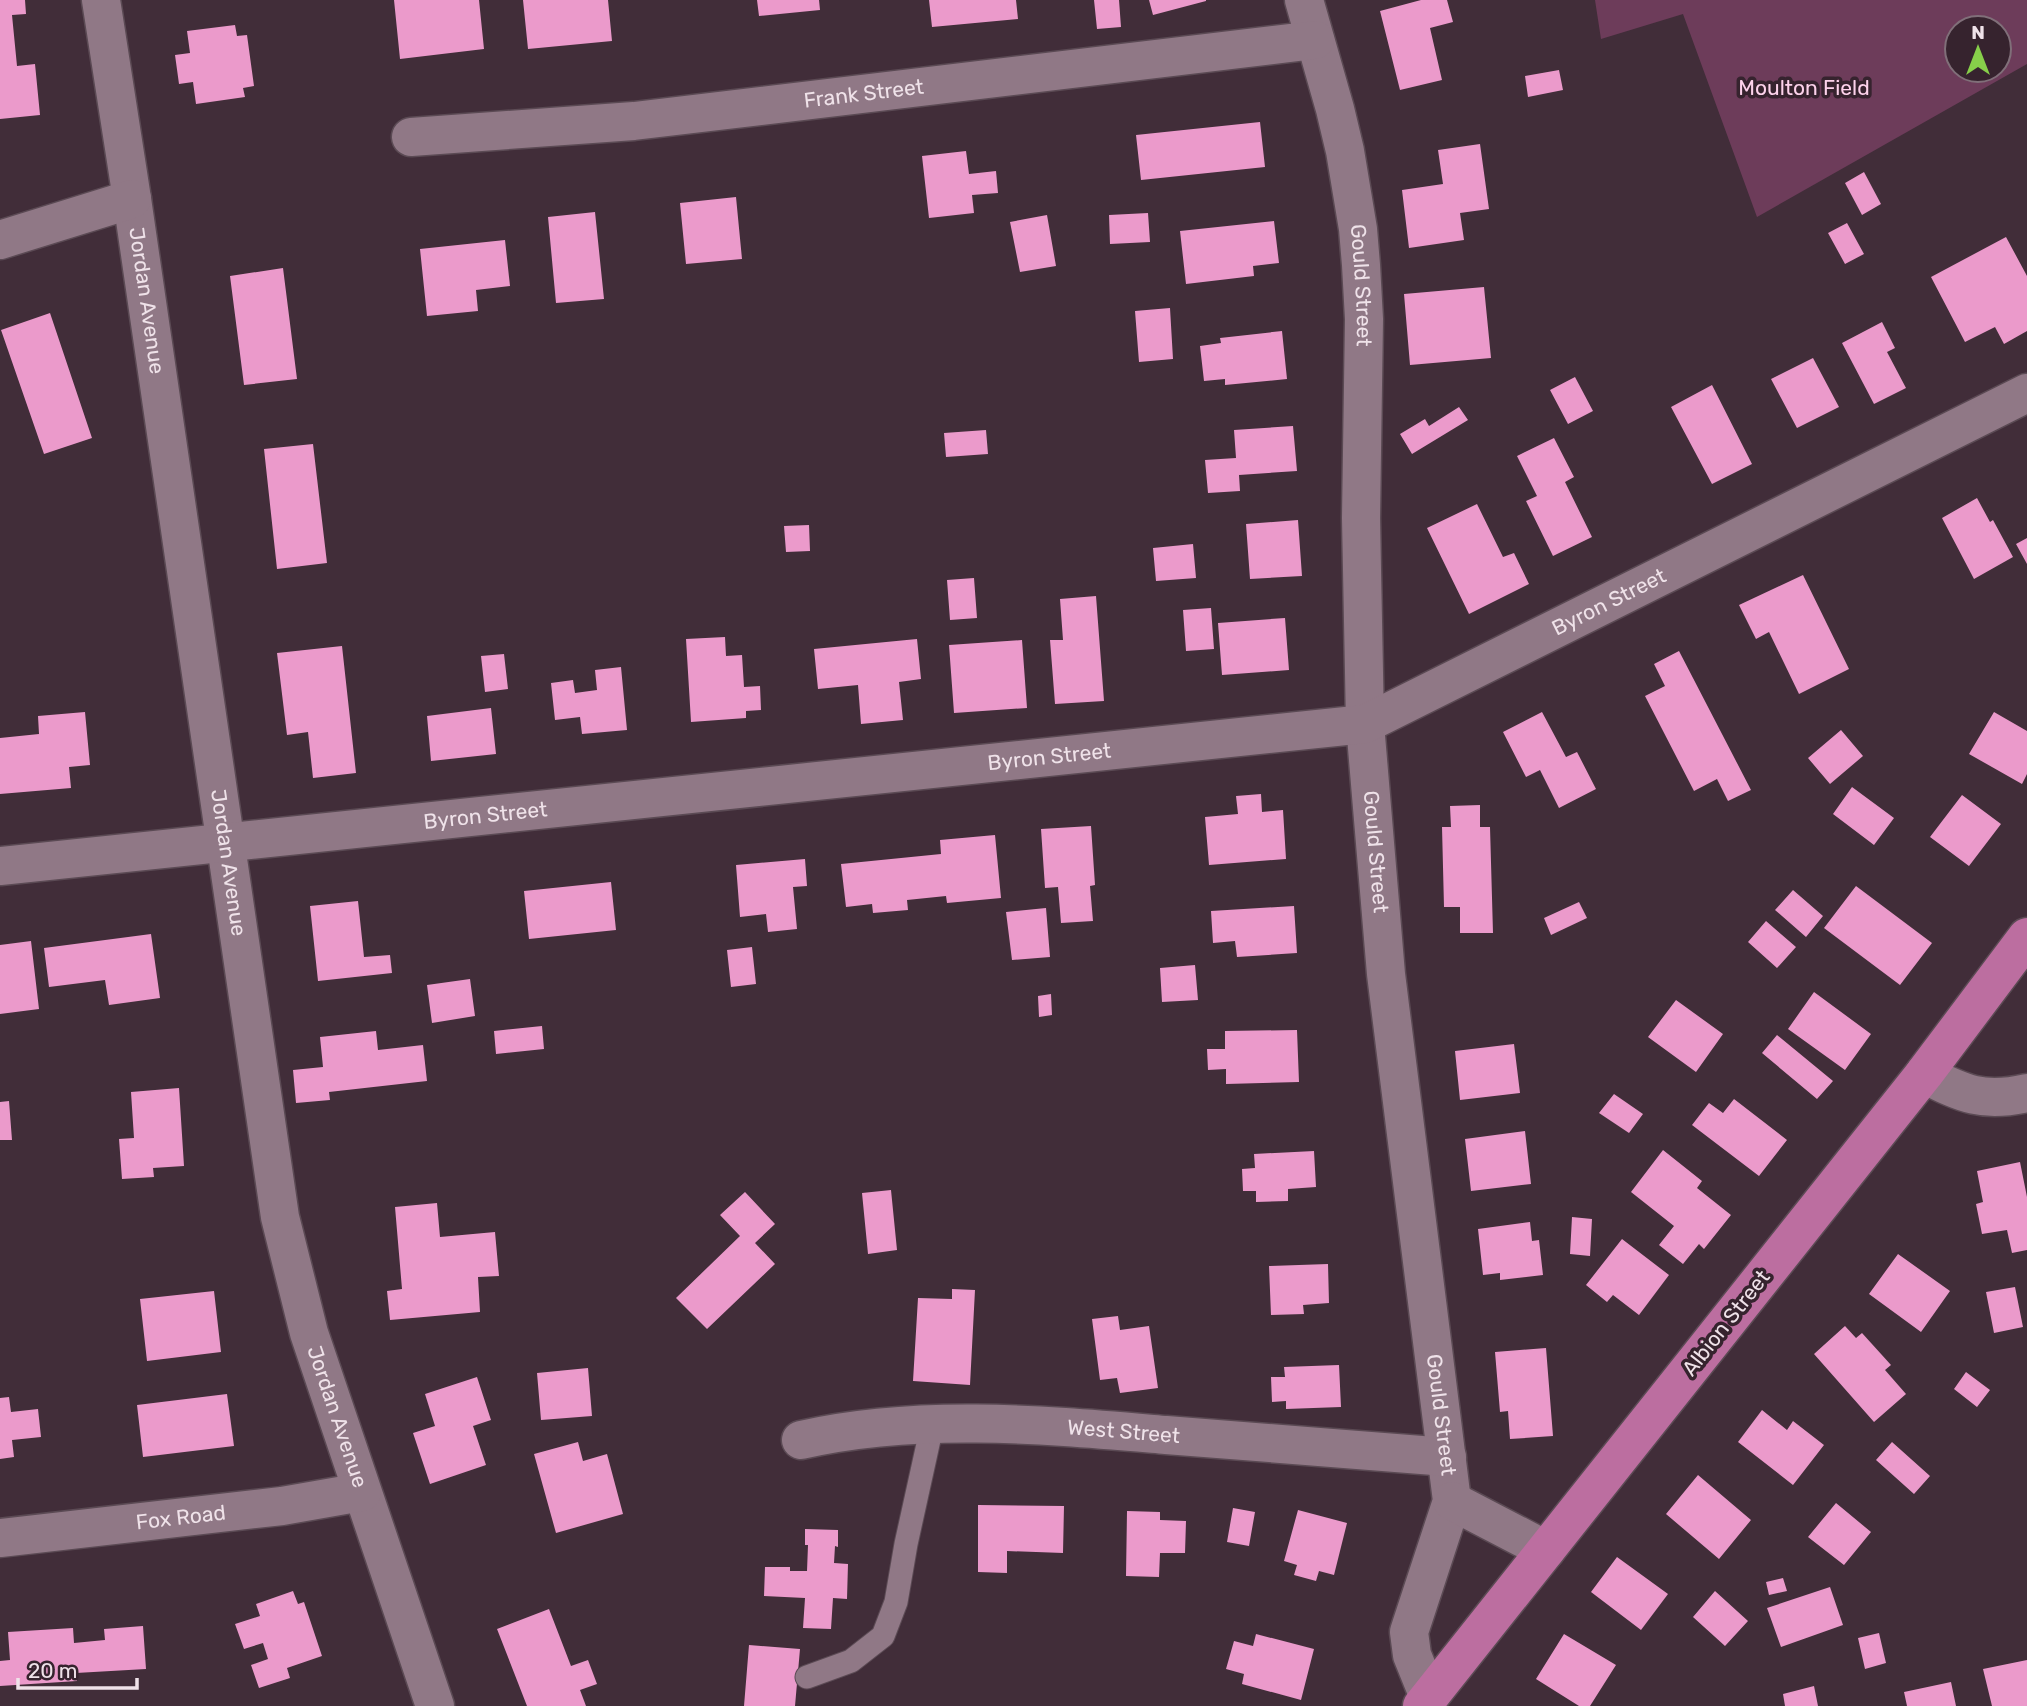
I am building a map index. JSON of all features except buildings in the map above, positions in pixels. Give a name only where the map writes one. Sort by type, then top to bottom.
[{"type":"main road","name":"Albion Street","points":[[1425,1702],[1924,1074],[2027,937]]},
{"type":"street","name":"Jordan Avenue","points":[[101,0],[280,1217],[309,1333],[435,1706]]},
{"type":"street","name":"Gould Street","points":[[1304,0],[1345,151],[1362,265],[1364,318],[1361,518],[1365,724],[1386,974],[1452,1501],[1409,1632],[1412,1655],[1425,1702]]},
{"type":"street","name":"Frank Street","points":[[411,137],[634,121],[1315,40]]},
{"type":"street","points":[[0,240],[132,199]]},
{"type":"street","name":"Byron Street","points":[[0,866],[1365,724],[2027,393]]},
{"type":"street","points":[[1924,1074],[1952,1089],[1975,1097],[1998,1098],[2027,1093]]},
{"type":"street","name":"West Street","points":[[801,1440],[853,1431],[932,1426],[1050,1425],[1447,1457]]},
{"type":"street","name":"Fox Road","points":[[0,1538],[282,1506],[362,1492]]},
{"type":"street","points":[[1452,1501],[1546,1550]]},
{"type":"lane","points":[[807,1677],[851,1661],[883,1636],[896,1602],[932,1426]]},
{"type":"green space","name":"Moulton Field","points":[[1595,0],[2027,0],[2027,64],[2013,72],[2013,14],[1943,14],[1943,84],[1992,84],[1757,217],[1683,14],[1601,39]]}]
